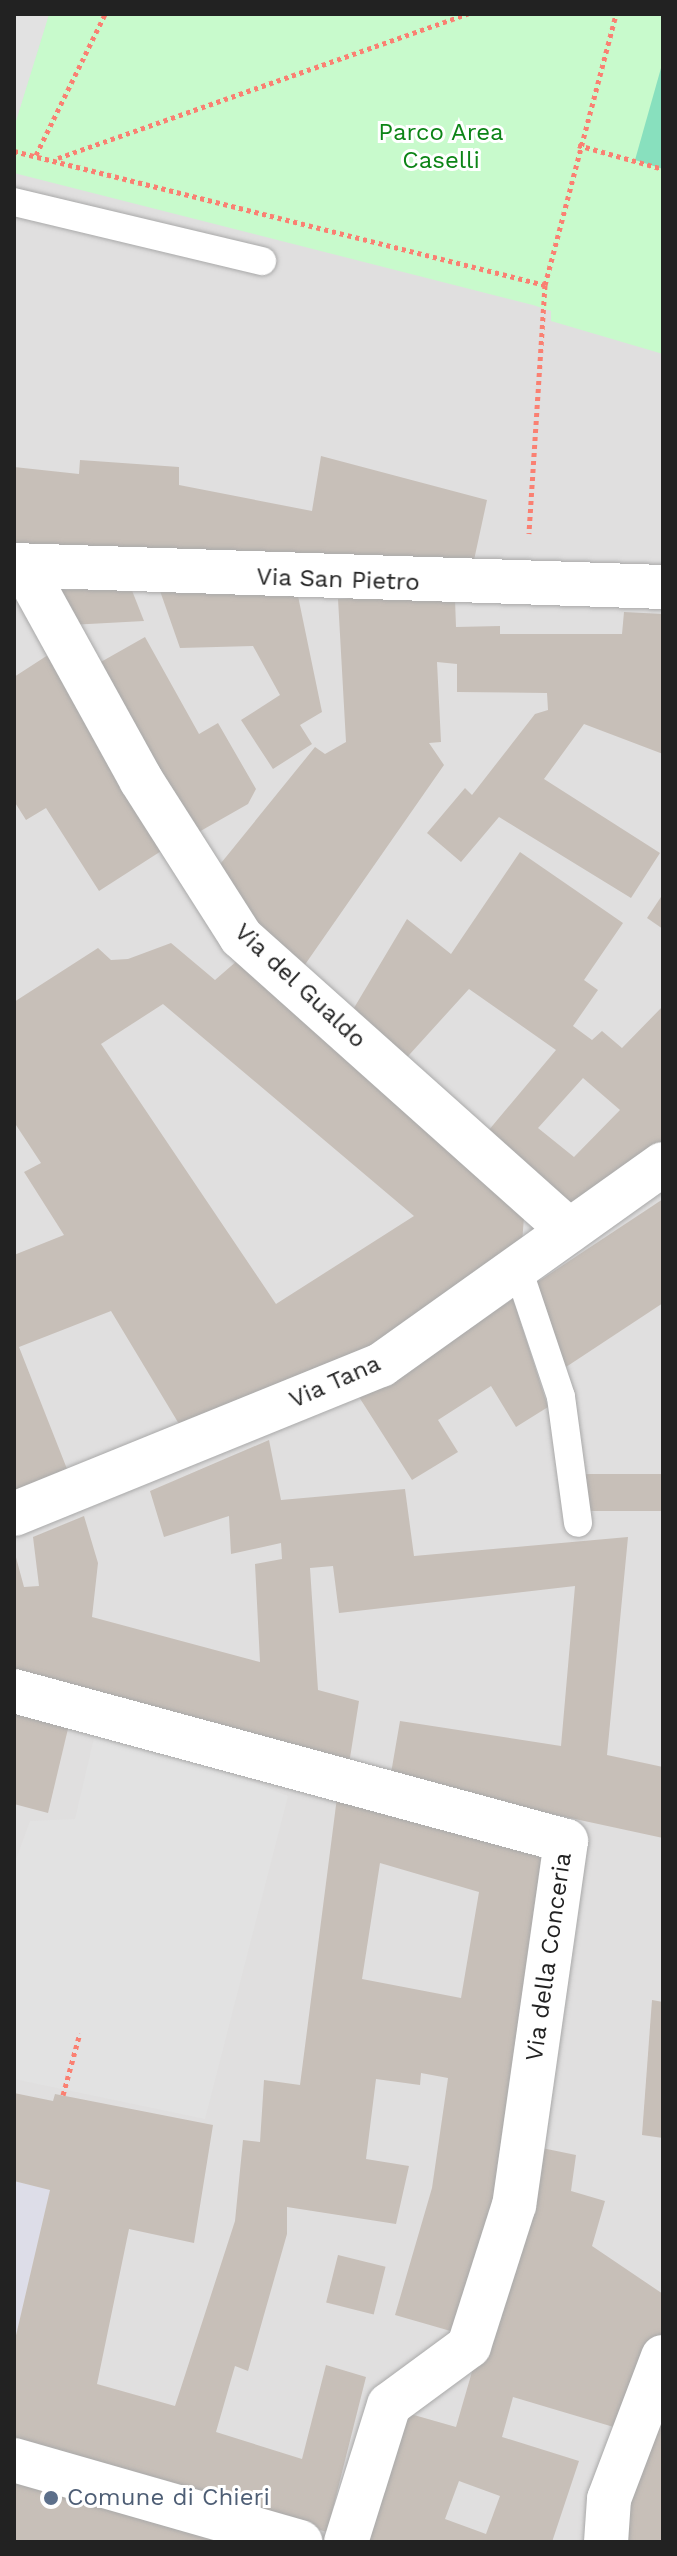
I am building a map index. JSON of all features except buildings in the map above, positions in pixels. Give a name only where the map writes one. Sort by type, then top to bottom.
[{"type":"street","name":"Via San Pietro","points":[[19,566],[527,586],[663,587]]},
{"type":"street","name":"Via del Gualdo","points":[[19,566],[141,780],[241,937],[569,1230]]},
{"type":"street","name":"Via Tana","points":[[14,1514],[381,1365],[663,1164]]},
{"type":"street","name":"Via della Conceria","points":[[14,1691],[566,1841],[514,2205],[469,2346],[389,2405],[346,2542]]},
{"type":"street","points":[[606,2542],[609,2499],[663,2357]]},
{"type":"street","points":[[14,2460],[300,2542]]},
{"type":"lane","points":[[14,202],[262,261]]},
{"type":"lane","points":[[517,1266],[561,1397],[578,1523]]},
{"type":"path","points":[[36,155],[105,14]]},
{"type":"path","points":[[55,159],[468,14]]},
{"type":"path","points":[[527,586],[545,285],[578,145],[616,14]]},
{"type":"path","points":[[578,145],[663,169]]},
{"type":"path","points":[[14,151],[545,285]]},
{"type":"path","points":[[63,2095],[80,2033]]},
{"type":"shaded area","points":[[14,14],[663,14],[663,2542],[14,2542]]},
{"type":"shaded area","points":[[14,14],[49,14],[14,127]]},
{"type":"shaded area","points":[[98,1721],[288,1796],[205,2119],[14,2079],[14,1865],[30,1821],[75,1819]]},
{"type":"shaded area","points":[[14,2181],[50,2190],[14,2344]]},
{"type":"green space","name":"Parco Area Caselli","points":[[49,14],[663,14],[663,354],[551,321],[551,311],[533,305],[14,173],[14,127]]},
{"type":"green space","points":[[663,61],[663,169],[635,160]]},
{"type":"place","name":"Comune di Chieri","points":[[51,2498]]}]
